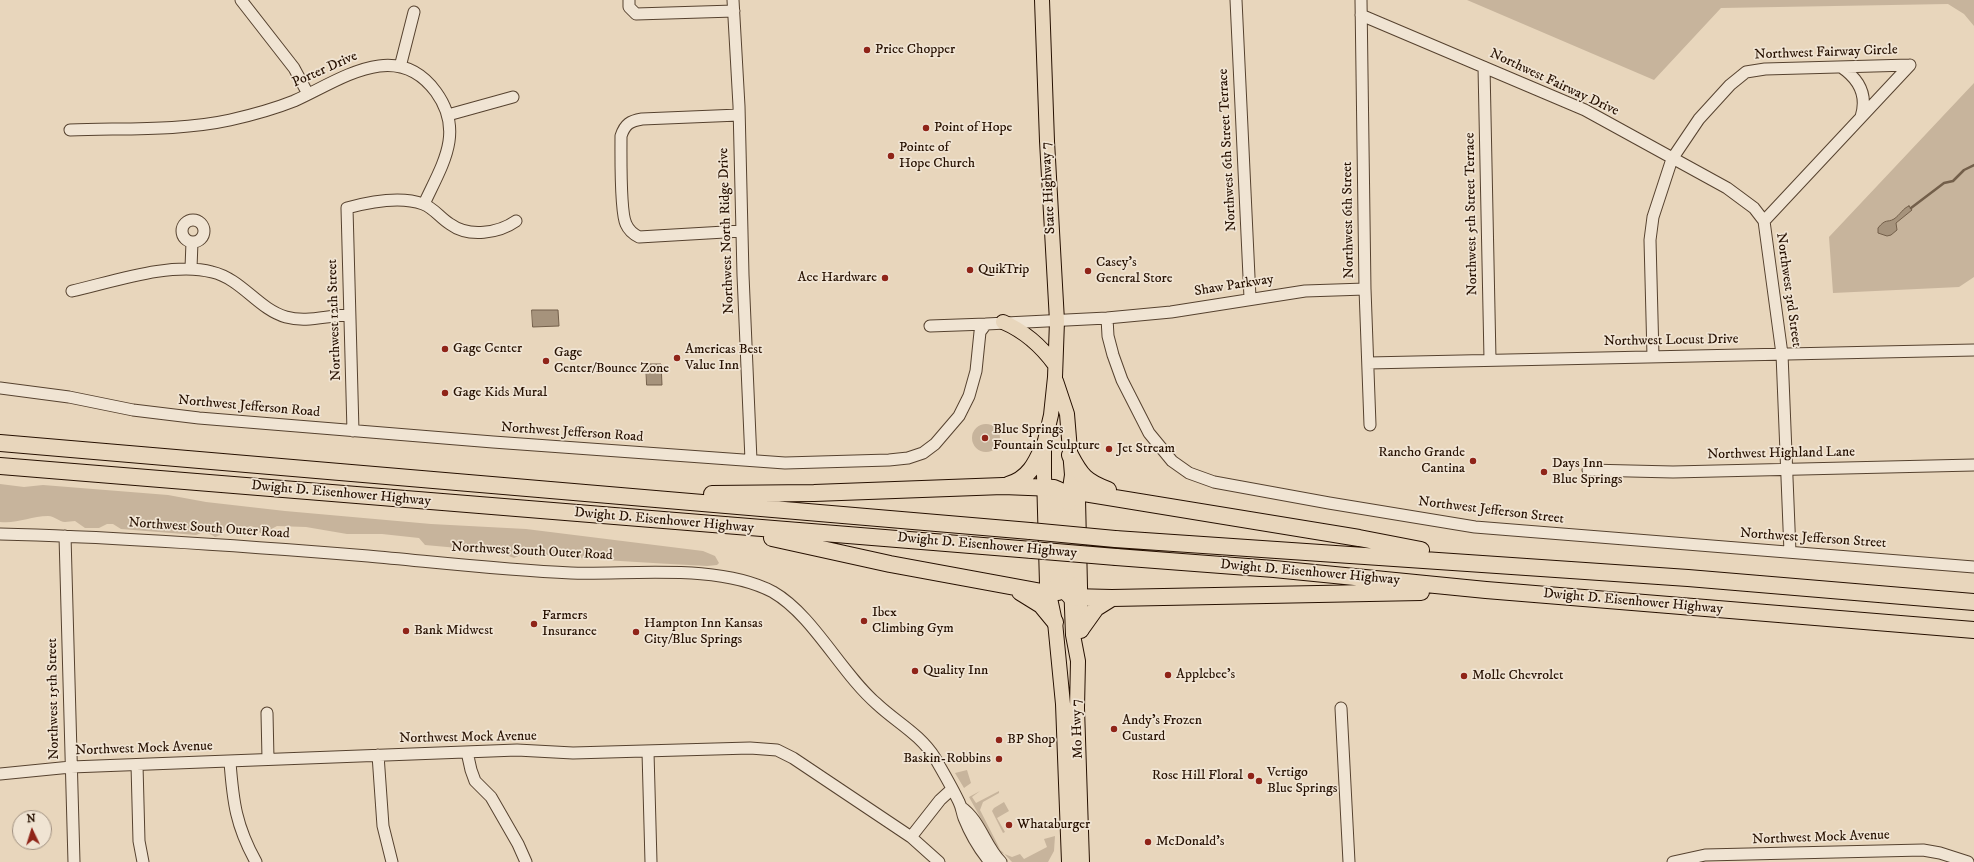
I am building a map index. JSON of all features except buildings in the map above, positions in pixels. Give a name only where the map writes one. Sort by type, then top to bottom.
[{"type":"highway","name":"Dwight D. Eisenhower Highway","points":[[0,444],[617,495],[1115,539],[1688,578],[1974,602]]},
{"type":"highway","points":[[1003,486],[1017,483],[1025,477],[1034,467],[1044,445]]},
{"type":"highway","points":[[1070,455],[1080,473],[1090,483],[1113,492],[1116,498]]},
{"type":"highway","name":"Dwight D. Eisenhower Highway","points":[[0,466],[718,526],[1032,550],[1486,590],[1974,630]]},
{"type":"highway","points":[[617,495],[814,493],[1003,486],[1062,494],[1116,498],[1359,538],[1487,564]]},
{"type":"highway","points":[[718,526],[890,564],[1010,586],[1065,590],[1112,598],[1486,590]]},
{"type":"highway","points":[[1010,586],[1041,605],[1055,622]]},
{"type":"highway","points":[[1081,629],[1096,608],[1112,598]]},
{"type":"main road","name":"State Highway 7","points":[[1042,0],[1047,141],[1057,321],[1055,371],[1050,415]]},
{"type":"main road","points":[[1003,322],[1021,332],[1046,353],[1055,371],[1067,414],[1072,475],[1062,494],[1047,584],[1065,590]]},
{"type":"main road","points":[[1050,415],[1044,445],[1062,494]]},
{"type":"main road","points":[[1050,415],[1062,494],[1065,590],[1081,629],[1078,661]]},
{"type":"main road","points":[[1062,494],[1078,499],[1065,590]]},
{"type":"main road","name":"Mo Hwy 7","points":[[1065,590],[1055,622],[1063,704],[1069,862]]},
{"type":"main road","name":"Mo Hwy 7","points":[[1065,590],[1072,636],[1078,661],[1077,708],[1082,862]]},
{"type":"street","points":[[241,0],[294,68],[308,94]]},
{"type":"street","points":[[629,0],[631,15],[734,12]]},
{"type":"street","name":"Northwest North Ridge Drive","points":[[733,0],[739,115],[751,460]]},
{"type":"street","name":"Northwest 6th Street Terrace","points":[[1236,0],[1250,298]]},
{"type":"street","name":"Northwest 6th Street","points":[[1361,0],[1365,289],[1370,425]]},
{"type":"street","points":[[400,67],[414,12]]},
{"type":"street","name":"Northwest Fairway Drive","points":[[1362,15],[1585,110],[1727,188],[1754,208],[1764,221]]},
{"type":"street","name":"Porter Drive","points":[[70,130],[212,123],[268,110],[294,101],[364,68],[382,65],[400,67],[412,72],[433,88],[443,102],[448,115],[449,145],[446,156],[424,204]]},
{"type":"street","name":"Northwest Fairway Circle","points":[[1653,356],[1650,240],[1653,217],[1672,159],[1699,119],[1730,85],[1746,72],[1910,65]]},
{"type":"street","name":"Northwest 3rd Street","points":[[1790,552],[1788,469],[1782,354],[1764,221],[1910,65]]},
{"type":"street","name":"Northwest 5th Street Terrace","points":[[1484,67],[1490,360]]},
{"type":"street","points":[[1841,67],[1856,79],[1860,87],[1864,108],[1860,119]]},
{"type":"street","points":[[448,115],[513,97]]},
{"type":"street","points":[[739,115],[642,118],[630,121],[623,128],[621,136],[623,208],[625,224],[631,232],[639,237],[742,231]]},
{"type":"street","name":"Northwest 12th Street","points":[[354,431],[347,208],[359,205],[402,200],[424,204]]},
{"type":"street","points":[[424,204],[433,209],[451,226],[471,232],[499,231],[516,221]]},
{"type":"street","points":[[191,268],[192,242]]},
{"type":"street","points":[[72,291],[168,270],[191,268],[213,272],[227,278],[238,284],[266,306],[287,317],[299,320],[314,319],[330,315],[350,315]]},
{"type":"street","name":"Shaw Parkway","points":[[1057,321],[1170,312],[1250,298],[1305,291],[1365,289]]},
{"type":"street","name":"Northwest Jefferson Street","points":[[1107,318],[1108,336],[1122,380],[1149,433],[1172,461],[1189,472],[1214,482],[1475,527],[1974,567]]},
{"type":"street","points":[[930,326],[1057,321]]},
{"type":"street","name":"Northwest Jefferson Road","points":[[0,388],[69,397],[140,411],[199,418],[354,431],[705,458],[751,460],[785,464],[889,460],[908,458],[922,453],[935,444],[958,416],[969,396],[976,371],[980,332],[986,324]]},
{"type":"street","name":"Northwest Locust Drive","points":[[1368,363],[1974,350]]},
{"type":"street","name":"Northwest Highland Lane","points":[[1588,470],[1673,472],[1974,465]]},
{"type":"street","name":"Northwest South Outer Road","points":[[0,534],[194,543],[571,573],[648,572],[716,576],[745,582],[773,592],[791,606],[815,631],[858,685],[877,704],[920,740],[935,758],[962,807],[964,819],[990,862]]},
{"type":"street","name":"Northwest 15th Street","points":[[65,536],[74,862]]},
{"type":"street","points":[[1341,708],[1349,862]]},
{"type":"street","points":[[267,713],[268,759]]},
{"type":"street","name":"Northwest Mock Avenue","points":[[0,774],[71,767],[517,750],[573,753],[750,748],[777,750],[819,774],[911,837],[939,862]]},
{"type":"street","points":[[468,752],[470,770],[476,781],[491,798],[518,844],[526,862]]},
{"type":"street","points":[[648,752],[652,862]]},
{"type":"street","points":[[378,755],[383,826],[392,862]]},
{"type":"street","points":[[230,762],[233,801],[237,820],[245,841],[256,862]]},
{"type":"street","points":[[137,765],[139,841],[143,862]]},
{"type":"street","points":[[911,837],[940,800],[952,789]]},
{"type":"street","name":"Northwest South Outer Road","points":[[962,807],[971,813],[990,849],[1001,862]]},
{"type":"street","name":"Northwest Mock Avenue","points":[[1673,862],[1705,855],[1923,850],[1940,853],[1968,862]]},
{"type":"shaded area","points":[[1467,0],[1974,0],[1974,26],[1964,14],[1948,4],[1721,8],[1654,80]]},
{"type":"shaded area","points":[[1974,83],[1974,277],[1959,287],[1833,293],[1829,237]]},
{"type":"shaded area","points":[[1909,206],[1912,210],[1896,223],[1897,230],[1891,235],[1887,236],[1878,233],[1878,228],[1883,223],[1894,219]]},
{"type":"shaded area","points":[[532,310],[558,310],[559,326],[533,327]]},
{"type":"shaded area","points":[[646,364],[661,364],[662,385],[647,385]]},
{"type":"shaded area","points":[[986,424],[996,428],[1000,438],[996,448],[986,452],[976,448],[972,438],[976,428]]},
{"type":"shaded area","points":[[0,484],[24,487],[43,485],[168,495],[206,502],[285,511],[431,524],[526,529],[703,551],[715,556],[719,563],[717,565],[707,566],[684,565],[525,553],[514,558],[491,549],[477,547],[469,549],[425,545],[419,538],[382,534],[347,534],[306,527],[277,526],[264,533],[260,533],[256,528],[251,526],[239,529],[232,526],[224,530],[223,534],[215,537],[206,533],[196,535],[121,529],[113,524],[107,524],[99,528],[85,528],[75,521],[63,522],[48,516],[12,522],[0,522]]},
{"type":"shaded area","points":[[967,770],[971,783],[964,788],[955,773]]},
{"type":"shaded area","points":[[980,791],[972,797],[976,803],[999,791],[999,793],[983,802],[980,810],[1000,850],[995,844],[969,797]]},
{"type":"shaded area","points":[[1004,802],[1009,811],[997,818],[1005,832],[1003,833],[992,811]]},
{"type":"shaded area","points":[[1055,836],[1054,851],[1048,862],[1012,862],[1004,854],[1012,857],[1020,854],[1024,859],[1047,847],[1044,839]]},
{"type":"waterway","points":[[1911,208],[1944,183],[1953,181],[1964,170],[1974,165]]},
{"type":"place","name":"Price Chopper","points":[[867,50]]},
{"type":"place","name":"Point of Hope","points":[[926,128]]},
{"type":"place","name":"Pointe of Hope Church","points":[[891,156]]},
{"type":"place","name":"QuikTrip","points":[[970,270]]},
{"type":"place","name":"Casey's General Store","points":[[1088,271]]},
{"type":"place","name":"Ace Hardware","points":[[885,278]]},
{"type":"place","name":"Gage Center","points":[[445,349]]},
{"type":"place","name":"Americas Best Value Inn","points":[[677,358]]},
{"type":"place","name":"Gage Center/Bounce Zone","points":[[546,361]]},
{"type":"place","name":"Gage Kids Mural","points":[[445,393]]},
{"type":"place","name":"Blue Springs Fountain Sculpture","points":[[985,438]]},
{"type":"place","name":"Jet Stream","points":[[1109,449]]},
{"type":"place","name":"Rancho Grande Cantina","points":[[1473,461]]},
{"type":"place","name":"Days Inn Blue Springs","points":[[1544,472]]},
{"type":"place","name":"Ibex Climbing Gym","points":[[864,621]]},
{"type":"place","name":"Farmers Insurance","points":[[534,624]]},
{"type":"place","name":"Bank Midwest","points":[[406,631]]},
{"type":"place","name":"Hampton Inn Kansas City/Blue Springs","points":[[636,632]]},
{"type":"place","name":"Quality Inn","points":[[915,671]]},
{"type":"place","name":"Applebee's","points":[[1168,675]]},
{"type":"place","name":"Molle Chevrolet","points":[[1464,676]]},
{"type":"place","name":"Andy's Frozen Custard","points":[[1114,729]]},
{"type":"place","name":"BP Shop","points":[[999,740]]},
{"type":"place","name":"Baskin-Robbins","points":[[999,759]]},
{"type":"place","name":"Rose Hill Floral","points":[[1251,776]]},
{"type":"place","name":"Vertigo Blue Springs","points":[[1259,781]]},
{"type":"place","name":"Whataburger","points":[[1009,825]]},
{"type":"place","name":"McDonald's","points":[[1148,842]]}]
